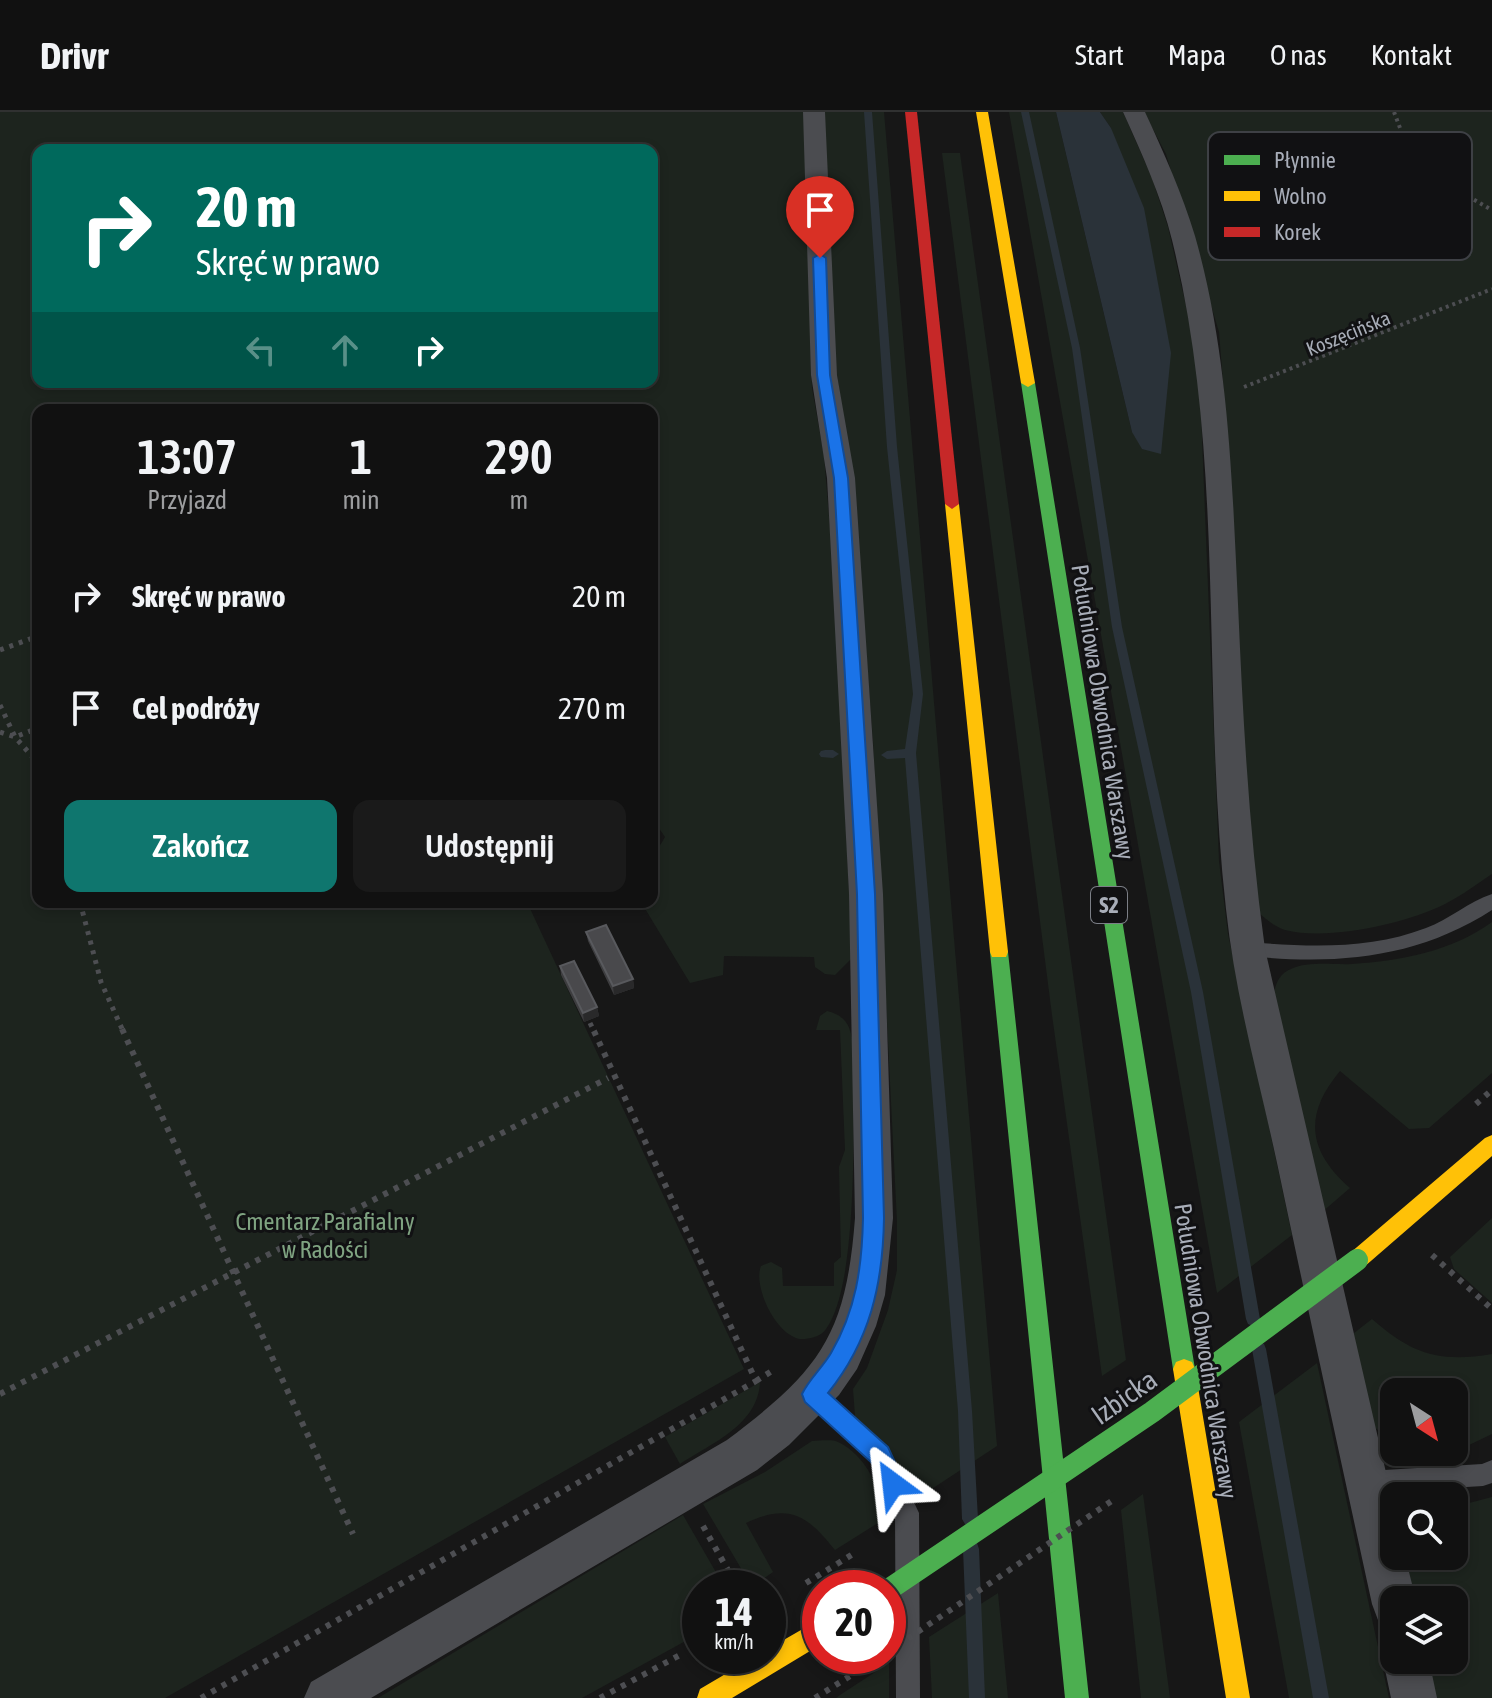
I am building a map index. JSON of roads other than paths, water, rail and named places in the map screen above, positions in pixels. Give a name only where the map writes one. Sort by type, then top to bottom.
[{"type":"main road","points":[[911,112],[1077,1698]]},
{"type":"main road","name":"Południowa Obwodnica Warszawy","points":[[982,112],[1238,1698]]},
{"type":"main road","name":"Izbicka","points":[[906,1578],[1152,1412],[1357,1260],[1492,1144]]},
{"type":"main road","points":[[709,1698],[802,1642]]},
{"type":"street","points":[[327,1698],[742,1455],[777,1429],[813,1394],[834,1368],[853,1336],[866,1298],[873,1257],[874,1218],[865,879],[841,478],[824,375],[814,112]]},
{"type":"street","points":[[1134,112],[1157,156],[1195,276],[1212,394],[1235,857],[1248,949],[1390,1586]]},
{"type":"street","points":[[1409,1674],[1414,1698]]},
{"type":"lane","points":[[915,153],[927,112]]},
{"type":"lane","points":[[967,112],[989,152]]},
{"type":"lane","points":[[1248,949],[1349,953],[1416,942],[1472,916],[1492,901]]},
{"type":"lane","points":[[813,1394],[880,1455],[907,1513],[908,1698]]},
{"type":"lane","points":[[1368,1482],[1483,1475],[1492,1471]]},
{"type":"waterway","points":[[868,112],[892,447],[918,694],[910,753]]},
{"type":"waterway","points":[[1025,112],[1076,348],[1117,627],[1197,992],[1253,1319]]},
{"type":"waterway","points":[[887,755],[910,753]]},
{"type":"waterway","points":[[910,753],[965,1411],[970,1519]]},
{"type":"waterway","points":[[825,754],[833,754]]},
{"type":"waterway","points":[[1259,1349],[1321,1698]]},
{"type":"waterway","points":[[971,1549],[977,1698]]},
{"type":"park label","name":"Cmentarz Parafialny w Radości","points":[[325,1235]]}]
